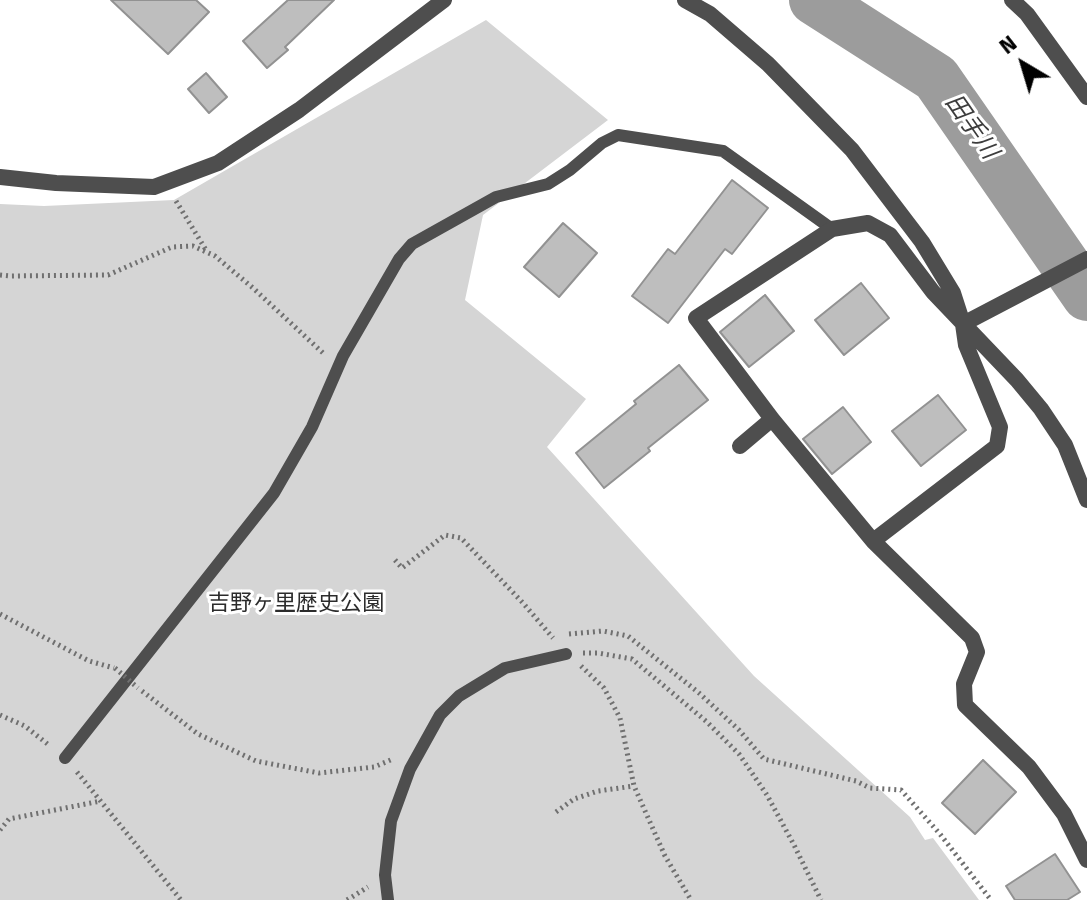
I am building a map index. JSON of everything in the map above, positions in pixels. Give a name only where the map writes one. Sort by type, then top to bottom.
[{"type":"street","points":[[0,177],[154,187],[218,163],[299,110],[444,0]]},
{"type":"street","points":[[685,0],[710,14],[768,64],[852,150],[922,242],[953,293],[966,345],[1000,427],[997,446],[873,541]]},
{"type":"street","points":[[1012,0],[1027,14],[1087,97]]},
{"type":"street","points":[[1087,500],[1065,445],[1041,409],[933,292],[890,235],[868,223],[832,229],[696,318],[772,419],[873,541],[972,638],[977,652],[964,684],[965,705],[1029,767],[1064,814],[1087,860]]},
{"type":"street","points":[[963,324],[1087,259]]},
{"type":"street","points":[[740,446],[772,419]]},
{"type":"lane","points":[[65,758],[274,493],[312,427],[338,367],[399,259],[412,244],[496,197],[548,184],[602,143],[618,135],[723,151],[832,229]]},
{"type":"lane","points":[[388,900],[385,875],[391,821],[410,769],[440,715],[459,696],[505,668],[566,654]]},
{"type":"path","points":[[165,183],[208,253]]},
{"type":"path","points":[[0,275],[108,275],[172,247],[193,246],[215,256],[338,367]]},
{"type":"path","points":[[395,560],[402,568],[445,535],[461,538],[554,640],[575,632],[603,631],[628,636],[699,693],[739,730],[764,759],[856,781],[870,788],[901,790],[991,900]]},
{"type":"path","points":[[0,614],[89,661],[115,668],[198,734],[256,761],[319,773],[374,767],[423,747]]},
{"type":"path","points":[[566,654],[598,653],[632,659],[707,722],[739,754],[767,795],[821,900]]},
{"type":"path","points":[[566,654],[604,688],[615,708],[620,718],[634,786],[665,856],[691,900]]},
{"type":"path","points":[[0,715],[25,726],[65,758],[181,900]]},
{"type":"path","points":[[556,812],[574,799],[598,791],[634,786]]},
{"type":"path","points":[[0,830],[9,819],[101,801]]},
{"type":"green space","name":"吉野ヶ里歴史公園","points":[[486,20],[608,120],[483,215],[465,300],[586,399],[547,447],[754,676],[910,817],[925,840],[933,838],[979,900],[0,900],[0,204],[44,206],[174,200]]},
{"type":"building","points":[[111,0],[196,0],[209,12],[168,54]]},
{"type":"building","points":[[288,0],[334,0],[267,68],[243,41]]},
{"type":"building","points":[[206,73],[227,97],[209,113],[188,89]]},
{"type":"building","points":[[732,180],[768,208],[732,254],[725,249],[668,323],[632,296],[668,249],[675,254]]},
{"type":"building","points":[[563,223],[597,253],[559,297],[524,267]]},
{"type":"building","points":[[861,283],[889,318],[844,355],[815,320]]},
{"type":"building","points":[[765,295],[794,331],[749,367],[720,332]]},
{"type":"building","points":[[679,365],[708,400],[604,488],[576,453]]},
{"type":"building","points":[[938,395],[966,430],[921,466],[892,431]]},
{"type":"building","points":[[843,407],[871,442],[832,474],[803,439]]},
{"type":"building","points":[[983,760],[1016,792],[975,834],[942,803]]},
{"type":"building","points":[[1055,854],[1080,892],[1067,900],[1015,900],[1006,886]]},
{"type":"waterway","name":"田手川","points":[[814,0],[936,78],[1087,296]]}]
